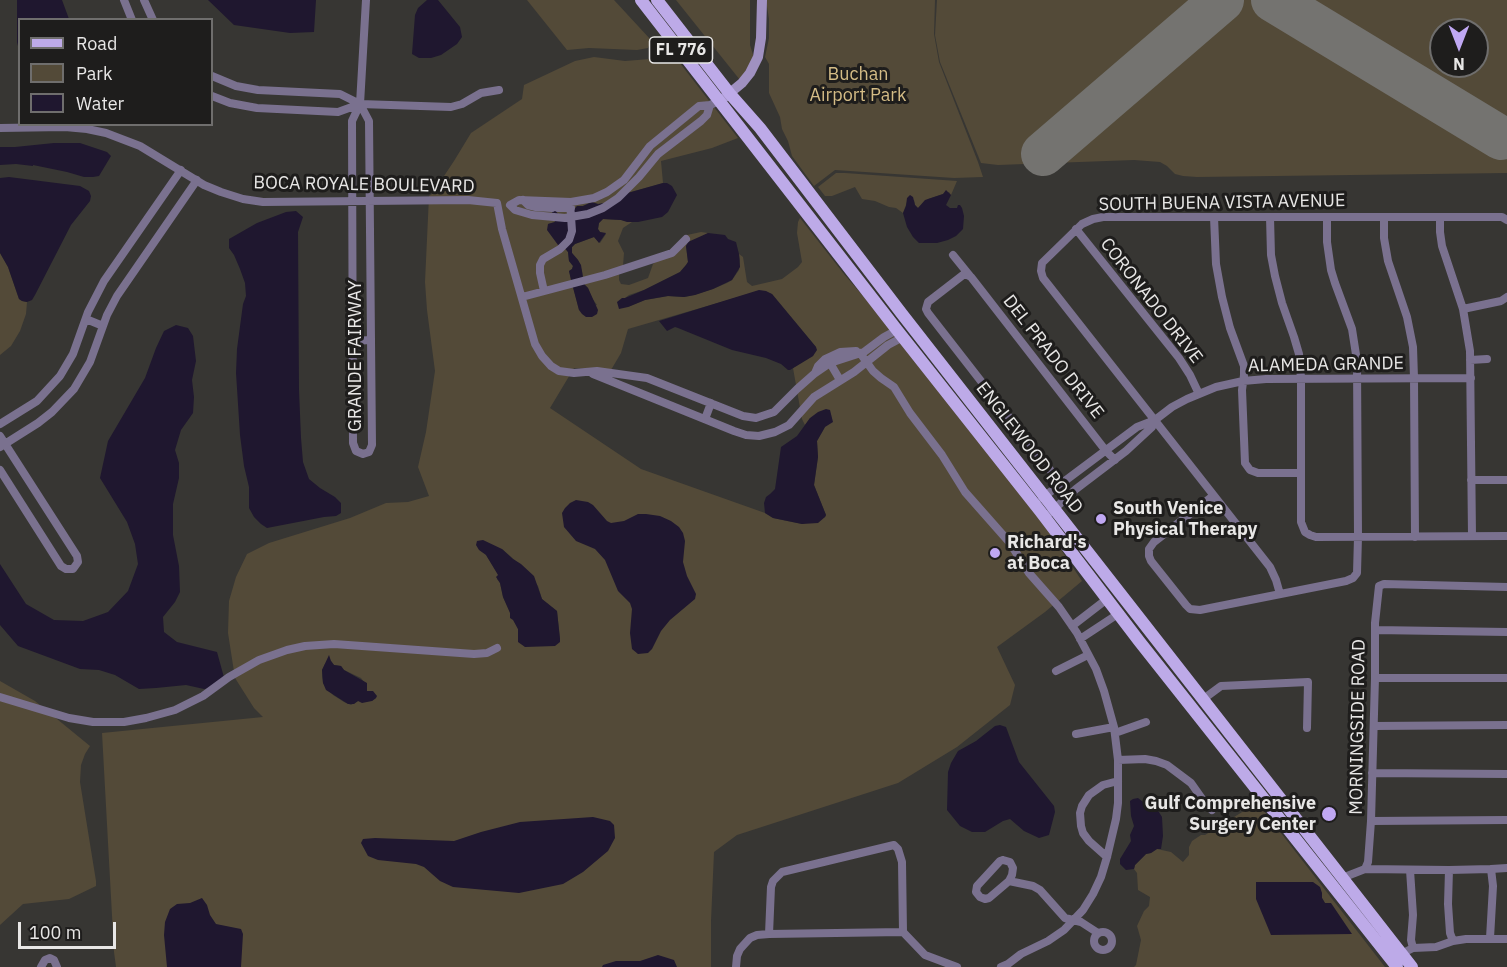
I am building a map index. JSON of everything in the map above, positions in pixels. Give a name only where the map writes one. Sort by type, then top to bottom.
[{"type":"main road","name":"FL 776","points":[[641,0],[720,100]]},
{"type":"main road","name":"FL 776","points":[[657,0],[720,100]]},
{"type":"main road","name":"ENGLEWOOD ROAD","points":[[720,100],[900,334],[1039,500]]},
{"type":"main road","name":"ENGLEWOOD ROAD","points":[[720,100],[760,128],[952,378],[1039,500],[1122,597],[1342,878],[1400,962]]},
{"type":"main road","points":[[900,334],[903,329],[912,334],[942,373],[952,378]]},
{"type":"main road","name":"ENGLEWOOD ROAD","points":[[1049,513],[1112,606],[1400,962],[1412,967]]},
{"type":"main road","points":[[1112,606],[1122,597]]},
{"type":"street","points":[[124,0],[131,18]]},
{"type":"street","points":[[144,0],[152,18]]},
{"type":"street","points":[[360,105],[366,0]]},
{"type":"street","points":[[523,200],[536,211],[558,218],[588,214],[618,198],[658,154],[701,121],[720,100],[747,77],[758,57],[762,0]]},
{"type":"street","points":[[213,75],[236,86],[258,90],[340,94],[360,105]]},
{"type":"street","points":[[213,96],[257,108],[338,112],[360,105],[451,107],[462,104],[481,93],[499,90]]},
{"type":"street","points":[[510,205],[515,210],[536,211],[570,205],[607,192],[624,180],[650,146],[699,106],[720,100]]},
{"type":"street","name":"GRANDE FAIRWAY","points":[[360,105],[369,121],[370,201],[372,442],[369,452],[363,454],[356,451],[353,443],[352,121],[360,105]]},
{"type":"street","name":"BOCA ROYALE BOULEVARD","points":[[0,128],[65,126],[96,130],[117,136],[140,146],[221,192],[243,199],[263,202],[468,200],[497,203],[502,229],[536,344],[542,356],[551,366],[560,371],[574,373],[597,371],[647,378],[743,416],[756,418],[774,412],[814,374],[830,363],[862,353],[884,337],[900,334]]},
{"type":"street","points":[[0,424],[37,401],[55,382],[70,359],[104,280],[181,170]]},
{"type":"street","points":[[2,445],[38,423],[74,389],[90,362],[112,304],[197,180]]},
{"type":"street","points":[[497,203],[510,205],[523,200],[570,205]]},
{"type":"street","points":[[544,291],[540,265],[543,259],[560,249],[569,240],[572,231],[570,205]]},
{"type":"street","name":"SOUTH BUENA VISTA AVENUE","points":[[1280,594],[1270,567],[1042,276],[1041,268],[1044,260],[1076,229],[1086,222],[1103,217],[1496,216],[1507,220]]},
{"type":"street","points":[[1214,217],[1214,249],[1218,277],[1226,316],[1243,362],[1244,461],[1250,470],[1258,473],[1301,473]]},
{"type":"street","points":[[1270,217],[1271,255],[1275,276],[1297,346],[1301,379],[1301,525],[1305,532],[1316,537],[1507,536]]},
{"type":"street","points":[[1213,496],[1150,547],[1151,561],[1192,610],[1346,581],[1353,578],[1358,571],[1356,352],[1354,337],[1330,263],[1327,217]]},
{"type":"street","points":[[1384,217],[1384,238],[1388,261],[1407,317],[1413,347],[1415,537]]},
{"type":"street","points":[[1440,217],[1442,246],[1463,309],[1469,340],[1472,536]]},
{"type":"street","name":"CORONADO DRIVE","points":[[1076,229],[1179,358],[1199,394]]},
{"type":"street","points":[[522,297],[605,275],[672,253],[686,238]]},
{"type":"street","name":"DEL PRADO DRIVE","points":[[953,255],[1115,460]]},
{"type":"street","points":[[969,276],[962,276],[928,302],[926,309],[1061,484]]},
{"type":"street","points":[[1463,309],[1501,301],[1507,297]]},
{"type":"street","points":[[86,319],[103,326]]},
{"type":"street","name":"BOCA ROYALE BOULEVARD","points":[[586,372],[746,435],[759,436],[789,425],[814,397],[866,362],[900,334]]},
{"type":"street","points":[[353,341],[371,340]]},
{"type":"street","points":[[814,374],[825,359],[840,352],[852,351],[862,353],[866,362],[881,378],[894,387],[965,492],[1010,543],[1029,573],[1059,607],[1080,639],[1104,691],[1114,730],[1118,781],[1116,819],[1101,877],[1083,910],[1073,921],[1048,941],[1001,967]]},
{"type":"street","points":[[1470,360],[1486,359]]},
{"type":"street","points":[[830,363],[840,380]]},
{"type":"street","name":"ALAMEDA GRANDE","points":[[1155,420],[1172,407],[1199,394],[1216,387],[1243,381],[1471,378]]},
{"type":"street","points":[[705,419],[711,403]]},
{"type":"street","points":[[1039,500],[1137,427],[1155,420]]},
{"type":"street","points":[[1049,513],[1076,489],[1115,460],[1152,427],[1155,420]]},
{"type":"street","points":[[0,436],[2,445],[77,556],[78,562],[73,569],[61,566],[0,470]]},
{"type":"street","points":[[1471,480],[1507,480]]},
{"type":"street","name":"MORNINGSIDE ROAD","points":[[1365,869],[1368,862],[1371,821],[1378,588],[1380,585],[1507,586]]},
{"type":"street","points":[[1072,627],[1090,612],[1112,606]]},
{"type":"street","points":[[1080,639],[1099,626],[1112,606]]},
{"type":"street","points":[[1090,612],[1094,622],[1099,626]]},
{"type":"street","points":[[1375,630],[1507,632]]},
{"type":"street","points":[[0,697],[69,718],[93,722],[124,722],[175,710],[203,696],[250,664],[296,648],[334,644],[474,654],[486,653],[497,648]]},
{"type":"street","points":[[1056,670],[1088,655]]},
{"type":"street","points":[[1375,678],[1507,678]]},
{"type":"street","points":[[1202,700],[1221,686],[1308,682],[1307,728]]},
{"type":"street","points":[[1076,734],[1114,730],[1146,722]]},
{"type":"street","points":[[1374,726],[1507,725]]},
{"type":"street","points":[[1118,760],[1145,759],[1167,765],[1191,783],[1212,810]]},
{"type":"street","points":[[1372,773],[1507,774]]},
{"type":"street","points":[[1107,857],[1083,833],[1080,813],[1089,795],[1103,784],[1118,781]]},
{"type":"street","points":[[1371,821],[1507,820]]},
{"type":"street","points":[[769,934],[771,887],[773,881],[782,872],[894,845],[901,854],[903,867],[903,932],[925,955],[957,967]]},
{"type":"street","points":[[1007,860],[1012,864],[1012,875],[1009,881],[989,898],[982,898],[976,892],[977,886],[1000,861],[1007,860]]},
{"type":"street","points":[[1342,878],[1365,869],[1507,868]]},
{"type":"street","points":[[1490,938],[1493,886],[1491,869]]},
{"type":"street","points":[[1410,870],[1413,948]]},
{"type":"street","points":[[1449,870],[1448,904],[1450,933],[1453,941]]},
{"type":"street","points":[[1009,881],[1033,886],[1040,890],[1065,918],[1081,922],[1098,933]]},
{"type":"street","points":[[736,967],[737,956],[744,943],[757,936],[903,932]]},
{"type":"street","points":[[1400,962],[1405,952],[1413,948],[1436,946],[1466,939],[1507,939]]},
{"type":"street","points":[[41,967],[46,959],[54,960],[57,967]]},
{"type":"green space","points":[[527,0],[614,0],[651,40],[648,48],[637,50],[589,48],[567,50]]},
{"type":"green space","points":[[676,0],[750,0],[750,45],[754,58],[740,80]]},
{"type":"green space","name":"Buchan Airport Park","points":[[766,0],[935,0],[934,34],[939,62],[983,177],[954,178],[835,170],[814,186],[792,156],[780,117],[769,93],[769,64],[765,57],[769,38]]},
{"type":"green space","points":[[937,0],[1507,0],[1507,173],[1197,177],[1175,174],[1160,162],[1134,160],[998,165],[981,163],[940,62],[935,35]]},
{"type":"green space","points":[[669,49],[738,138],[712,148],[661,161],[663,183],[624,194],[619,201],[577,206],[569,216],[552,214],[555,222],[548,224],[568,252],[569,261],[573,266],[569,271],[579,310],[597,305],[584,284],[582,271],[578,260],[572,253],[572,247],[594,237],[600,243],[606,234],[598,229],[603,219],[632,222],[623,228],[618,241],[624,253],[623,266],[619,273],[621,284],[629,285],[648,278],[653,264],[687,235],[708,233],[686,246],[688,262],[680,272],[629,295],[625,298],[628,307],[645,300],[694,295],[727,283],[739,270],[739,254],[743,257],[747,282],[752,286],[782,279],[802,262],[797,233],[800,218],[894,332],[1037,514],[1082,581],[997,647],[1015,685],[1010,705],[957,747],[898,783],[737,835],[714,852],[711,967],[116,967],[102,733],[263,717],[254,708],[235,678],[228,633],[229,601],[236,577],[247,554],[269,543],[350,518],[386,503],[408,502],[429,496],[418,467],[435,371],[425,282],[429,196],[471,133],[522,99],[524,85],[575,61],[594,57],[625,61],[650,59]],"holes":[[[759,291],[772,294],[816,347],[813,356],[793,368],[805,425],[810,418],[825,427],[817,441],[818,457],[814,485],[825,517],[802,524],[773,518],[765,513],[641,469],[550,408],[574,368],[611,370],[621,353],[628,329]],[[502,549],[526,570],[538,586],[542,599],[557,611],[560,639],[518,638],[518,629],[497,579],[499,575],[486,555]],[[331,661],[334,665],[341,666],[344,670],[361,678],[367,691],[376,698],[372,701],[358,701],[351,705],[333,695],[323,683],[322,670],[325,664]]]},
{"type":"green space","points":[[836,173],[957,181],[951,195],[949,192],[928,199],[918,208],[914,200],[907,202],[903,213],[896,208],[862,199],[855,187],[832,196],[825,196],[818,187]]},
{"type":"green space","points":[[0,253],[8,267],[19,299],[27,302],[26,314],[20,331],[11,346],[0,355]]},
{"type":"green space","points":[[0,681],[35,701],[90,746],[81,765],[80,782],[96,886],[69,899],[23,904],[0,925]]},
{"type":"green space","points":[[1260,806],[1385,967],[1134,967],[1141,940],[1137,926],[1149,906],[1150,897],[1138,890],[1135,865],[1146,854],[1157,849],[1171,852],[1183,862],[1189,855],[1192,841],[1247,809],[1254,811]],"holes":[[[1256,882],[1322,893],[1325,903]]]},
{"type":"water","points":[[17,0],[62,0],[69,18],[18,18],[18,46]]},
{"type":"water","points":[[208,0],[316,0],[314,32],[290,33],[234,25]]},
{"type":"water","points":[[427,0],[438,0],[460,27],[462,37],[457,44],[441,55],[419,58],[412,54],[415,15],[418,8]]},
{"type":"water","points":[[80,143],[107,152],[111,156],[99,176],[93,177],[33,165],[0,165],[0,147]]},
{"type":"water","points":[[9,177],[80,186],[89,191],[91,196],[90,201],[71,225],[32,300],[27,302],[19,299],[8,267],[0,253],[0,178]]},
{"type":"water","points":[[663,183],[672,186],[677,195],[668,212],[662,217],[638,222],[603,219],[598,229],[606,233],[599,243],[594,237],[572,247],[572,253],[581,265],[584,284],[598,310],[597,314],[592,317],[586,317],[579,310],[569,271],[573,266],[569,261],[568,252],[562,245],[558,245],[547,230],[548,224],[555,222],[553,210],[558,214],[569,216],[577,206],[592,202],[598,204],[619,201],[624,194]]},
{"type":"water","points":[[946,190],[951,195],[946,205],[950,208],[957,208],[960,205],[962,208],[963,229],[948,240],[937,243],[919,243],[907,227],[903,213],[907,198],[910,195],[913,197],[918,208],[925,200],[943,194]]},
{"type":"water","points":[[296,211],[303,217],[298,232],[299,390],[303,462],[309,479],[341,503],[341,513],[336,516],[267,528],[254,517],[249,508],[249,487],[240,435],[236,373],[237,349],[246,296],[245,283],[229,248],[229,239],[257,223],[286,212]]},
{"type":"water","points":[[708,233],[725,235],[736,242],[740,267],[732,280],[695,295],[645,300],[619,309],[617,302],[622,298],[680,272],[688,262],[686,246],[688,242]]},
{"type":"water","points":[[759,290],[772,294],[816,347],[817,350],[813,356],[790,370],[766,358],[732,350],[675,327],[667,331],[659,321]]},
{"type":"water","points":[[176,325],[188,328],[193,336],[196,361],[192,380],[193,413],[181,430],[175,450],[179,463],[179,478],[173,504],[173,535],[179,566],[180,592],[163,617],[164,632],[177,642],[217,652],[225,681],[220,687],[204,689],[186,685],[139,689],[115,675],[99,670],[80,669],[18,646],[0,625],[0,564],[26,604],[54,620],[83,621],[108,612],[128,591],[138,564],[135,544],[127,522],[100,478],[108,441],[145,378],[164,331]]},
{"type":"water","points":[[826,409],[830,410],[833,422],[825,427],[817,441],[818,457],[814,485],[826,515],[818,523],[802,524],[773,518],[765,513],[764,503],[766,497],[775,489],[781,447],[797,436],[810,418]]},
{"type":"water","points":[[576,500],[593,505],[611,523],[624,521],[638,514],[646,514],[660,516],[671,521],[683,533],[685,541],[683,562],[696,594],[695,599],[670,620],[648,653],[638,654],[632,649],[630,633],[632,609],[630,603],[618,591],[605,560],[595,549],[576,541],[564,527],[562,513],[570,503]]},
{"type":"water","points":[[483,540],[502,549],[534,576],[542,599],[557,611],[560,642],[555,646],[525,647],[518,642],[518,629],[510,618],[500,583],[496,577],[498,575],[486,555],[476,545],[477,541]]},
{"type":"water","points":[[329,655],[334,665],[341,666],[367,683],[367,691],[373,691],[376,698],[372,701],[348,704],[326,690],[322,670]]},
{"type":"water","points":[[1000,725],[1006,727],[1019,762],[1054,806],[1055,812],[1049,835],[1039,838],[1024,831],[1010,819],[985,832],[972,832],[960,826],[947,810],[948,772],[958,751]]},
{"type":"water","points":[[1138,798],[1152,809],[1157,809],[1162,817],[1161,849],[1146,854],[1134,869],[1126,870],[1120,864],[1120,859],[1131,841],[1130,835],[1134,826],[1130,801]]},
{"type":"water","points":[[593,817],[610,821],[614,825],[615,838],[608,851],[583,872],[563,884],[519,893],[453,887],[416,864],[378,860],[368,856],[361,843],[363,839],[375,838],[454,841],[520,822]]},
{"type":"water","points":[[1256,882],[1313,882],[1320,887],[1325,903],[1331,903],[1352,934],[1271,935],[1256,899]]},
{"type":"water","points":[[202,898],[216,924],[241,929],[243,934],[241,967],[167,967],[164,935],[165,922],[170,909],[177,904],[190,903]]},
{"type":"water","points":[[658,955],[674,960],[677,967],[602,967],[616,961],[640,961]]},
{"type":"runway","points":[[1043,154],[1222,0]]},
{"type":"runway","points":[[1273,0],[1501,138]]},
{"type":"place","name":"South Venice Physical Therapy","points":[[1101,519]]},
{"type":"place","name":"Richard's at Boca","points":[[995,553]]},
{"type":"place","name":"Gulf Comprehensive Surgery Center","points":[[1329,814]]}]
